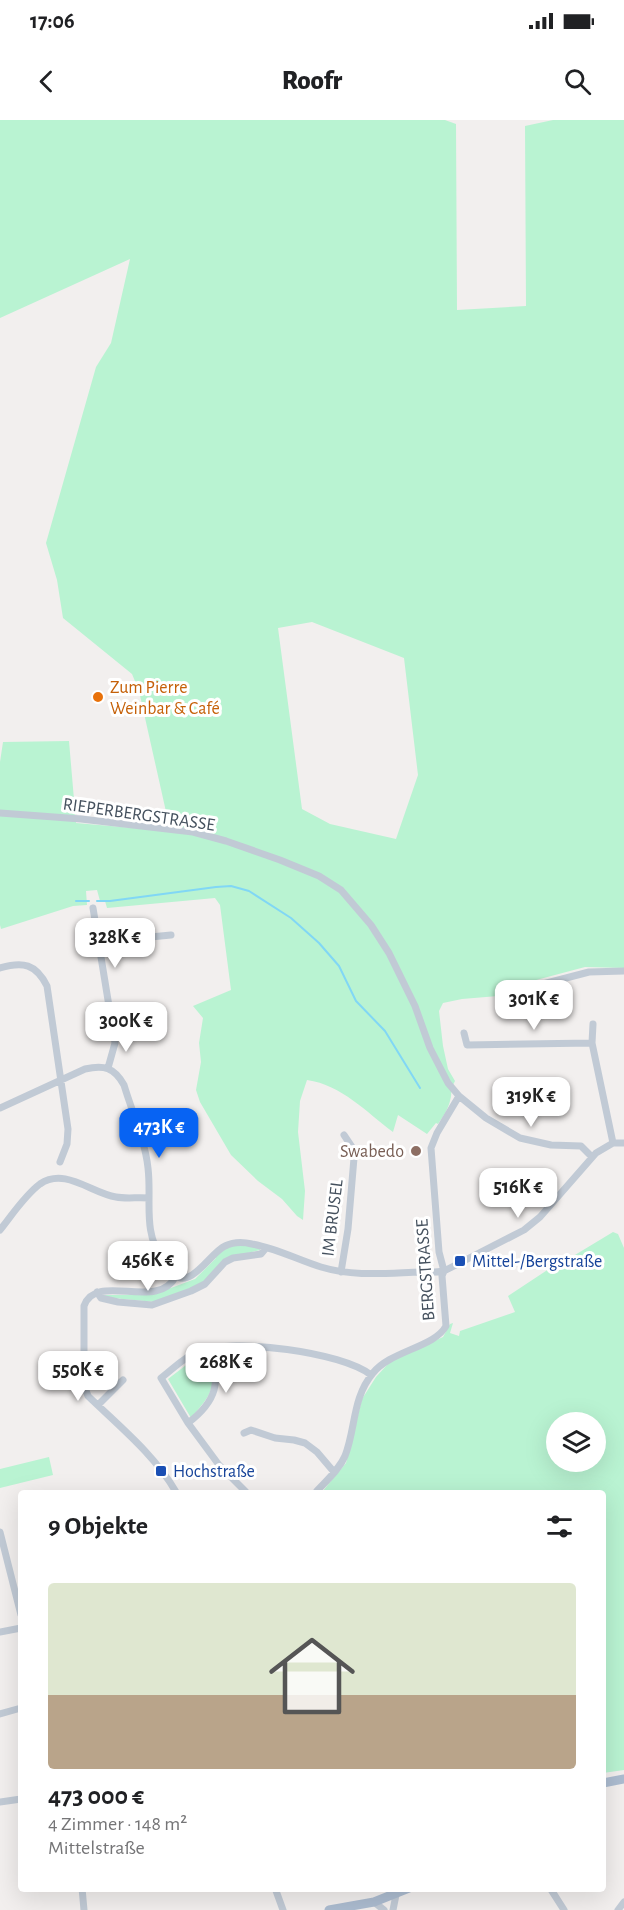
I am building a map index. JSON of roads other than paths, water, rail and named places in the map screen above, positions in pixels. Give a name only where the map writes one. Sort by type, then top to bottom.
[{"type":"main road","points":[[607,1782],[624,1779]]},
{"type":"main road","points":[[607,1782],[624,1785]]},
{"type":"main road","points":[[329,1910],[374,1902],[402,1892]]},
{"type":"street","name":"RIEPERBERGSTRASSE","points":[[0,813],[193,832],[226,841],[320,876],[341,890],[371,925],[389,954],[415,1006],[430,1048],[448,1083],[459,1096],[486,1119],[520,1138],[551,1145],[580,1146],[592,1157]]},
{"type":"street","points":[[93,908],[115,1044],[108,1068]]},
{"type":"street","points":[[99,942],[171,935]]},
{"type":"street","points":[[0,968],[21,963],[42,976],[48,986],[68,1129],[67,1144],[60,1162]]},
{"type":"street","points":[[519,990],[589,972],[624,971]]},
{"type":"street","points":[[592,1024],[592,1043],[613,1143]]},
{"type":"street","points":[[464,1034],[467,1045],[592,1043]]},
{"type":"street","points":[[0,1108],[85,1069],[108,1068],[119,1076],[124,1085],[148,1168],[148,1222],[152,1237],[159,1254],[176,1276],[183,1278],[195,1273],[213,1253],[226,1245],[250,1244],[341,1272],[391,1274],[444,1271],[524,1230],[540,1217],[592,1157],[613,1143],[624,1143]]},
{"type":"street","name":"BERGSTRASSE","points":[[318,1490],[345,1455],[359,1397],[371,1375],[388,1359],[444,1330],[447,1321],[442,1276],[444,1271],[439,1252],[431,1148],[459,1096]]},
{"type":"street","name":"IM BRUSEL","points":[[341,1272],[348,1229],[354,1158],[352,1147],[344,1135]]},
{"type":"street","points":[[0,1230],[35,1189],[43,1183],[56,1179],[73,1181],[117,1198],[148,1198]]},
{"type":"street","points":[[97,1292],[101,1298],[152,1305],[191,1292],[205,1284],[225,1262],[233,1258],[261,1254],[266,1248]]},
{"type":"street","points":[[175,1490],[152,1461],[88,1396],[84,1385],[84,1306],[88,1298],[97,1292],[153,1292],[170,1285],[176,1276]]},
{"type":"street","points":[[244,1490],[219,1466],[188,1423],[161,1378],[198,1352],[228,1346],[251,1346],[303,1352],[354,1364],[371,1375]]},
{"type":"street","points":[[188,1423],[202,1410],[215,1389],[217,1374],[210,1349]]},
{"type":"street","points":[[98,1405],[123,1380]]},
{"type":"street","points":[[244,1433],[251,1430],[275,1438],[305,1443],[317,1452],[334,1472]]},
{"type":"street","points":[[0,1532],[18,1603]]},
{"type":"street","points":[[0,1632],[18,1629]]},
{"type":"street","points":[[0,1714],[18,1709]]},
{"type":"street","points":[[0,1802],[18,1800]]},
{"type":"street","points":[[82,1892],[84,1910]]},
{"type":"street","points":[[276,1892],[283,1910]]},
{"type":"street","points":[[553,1892],[564,1910]]},
{"type":"street","points":[[393,1910],[396,1895]]},
{"type":"street","points":[[374,1902],[384,1910]]},
{"type":"street","points":[[618,1910],[624,1902]]},
{"type":"waterway","points":[[97,901],[231,886],[249,891],[291,918],[319,943],[339,966],[356,1001],[385,1031],[420,1088]]},
{"type":"waterway","points":[[76,901],[89,901]]},
{"type":"place","name":"Zum Pierre Weinbar & Café","points":[[98,697]]},
{"type":"place","name":"Swabedo","points":[[416,1151]]},
{"type":"place","name":"Mittel-/Bergstraße","points":[[460,1261]]},
{"type":"place","name":"Hochstraße","points":[[161,1471]]}]
